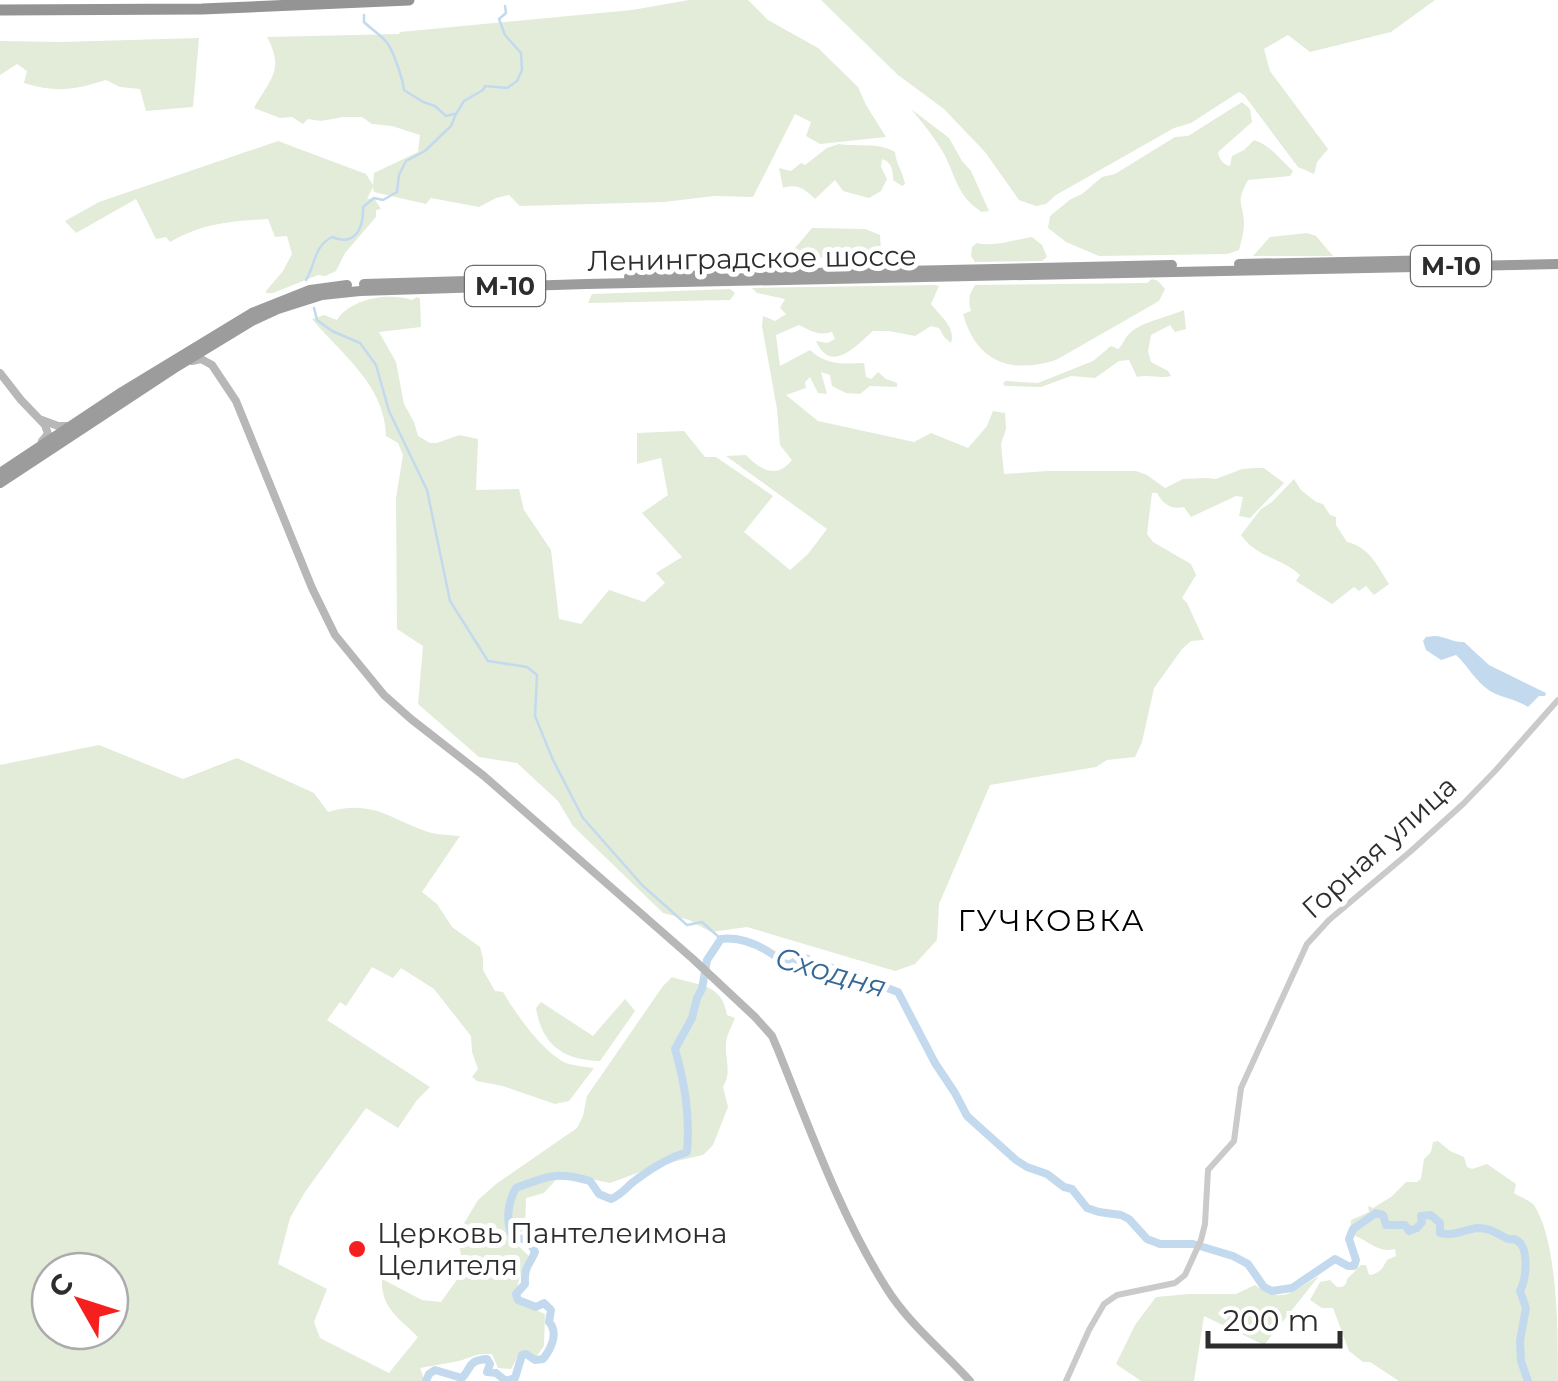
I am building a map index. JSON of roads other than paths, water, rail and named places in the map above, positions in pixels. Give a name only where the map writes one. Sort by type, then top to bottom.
[{"type":"highway","points":[[0,10],[185,10],[408,0]]},
{"type":"highway","name":"Ленинградское шоссе","points":[[0,483],[226,337],[265,315],[322,294],[1558,261]]},
{"type":"highway","name":"Ленинградское шоссе","points":[[0,473],[252,313],[290,296],[329,286],[793,272],[1558,261]]},
{"type":"main road","points":[[226,337],[215,356],[221,376],[236,402],[335,635],[389,700],[484,776],[765,1028],[775,1042],[848,1216],[888,1290],[970,1381]]},
{"type":"main road","points":[[183,363],[206,361],[221,376]]},
{"type":"main road","points":[[0,373],[48,429],[36,448]]},
{"type":"main road","points":[[42,420],[69,426]]},
{"type":"street","name":"Горная улица","points":[[1066,1381],[1104,1304],[1118,1295],[1175,1283],[1185,1274],[1205,1224],[1208,1170],[1234,1141],[1242,1088],[1307,944],[1329,920],[1463,804],[1558,700]]},
{"type":"water","points":[[1434,636],[1464,642],[1489,665],[1546,693],[1545,696],[1539,696],[1528,707],[1490,691],[1456,655],[1441,660],[1426,650],[1423,641]]},
{"type":"waterway","points":[[306,280],[321,246],[332,237],[347,239],[356,234],[363,207],[374,198],[383,200],[397,192],[406,161],[425,151],[451,126],[464,101],[485,86],[507,88],[517,81],[522,70],[521,53],[505,35],[499,19],[506,13],[505,6]]},
{"type":"waterway","points":[[364,15],[364,22],[390,48],[404,90],[446,116],[454,114]]},
{"type":"waterway","points":[[314,308],[317,320],[360,343],[376,365],[389,411],[427,490],[450,601],[488,661],[527,667],[537,675],[535,716],[583,818],[642,885],[687,925],[702,922],[721,939]]},
{"type":"waterway","name":"Сходня","points":[[426,1381],[435,1370],[462,1378],[473,1363],[487,1359],[487,1372],[506,1381],[515,1378],[522,1355],[543,1359],[551,1346],[551,1310],[544,1303],[536,1307],[518,1300],[516,1294],[525,1284],[526,1270],[535,1252],[529,1241],[512,1236],[510,1230],[509,1206],[516,1188],[545,1178],[569,1176],[590,1181],[599,1194],[611,1199],[655,1167],[687,1152],[686,1100],[675,1049],[692,1018],[707,960],[721,939],[757,945],[787,965],[805,958],[898,992],[967,1116],[1016,1160],[1072,1189],[1087,1208],[1129,1219],[1147,1239],[1160,1244],[1193,1244],[1233,1256],[1248,1264],[1264,1287],[1272,1291],[1292,1288],[1335,1259],[1354,1266],[1356,1260],[1349,1239],[1353,1229],[1376,1213],[1383,1215],[1386,1225],[1405,1225],[1409,1231],[1422,1222],[1421,1216],[1431,1215],[1440,1223],[1440,1233],[1483,1228],[1515,1239],[1525,1256],[1520,1291],[1526,1308],[1520,1341],[1528,1381]]},
{"type":"place","name":"Церковь Пантелеимона Целителя","points":[[357,1249]]},
{"type":"district","name":"ГУЧКОВКА","points":[[1052,920]]}]
